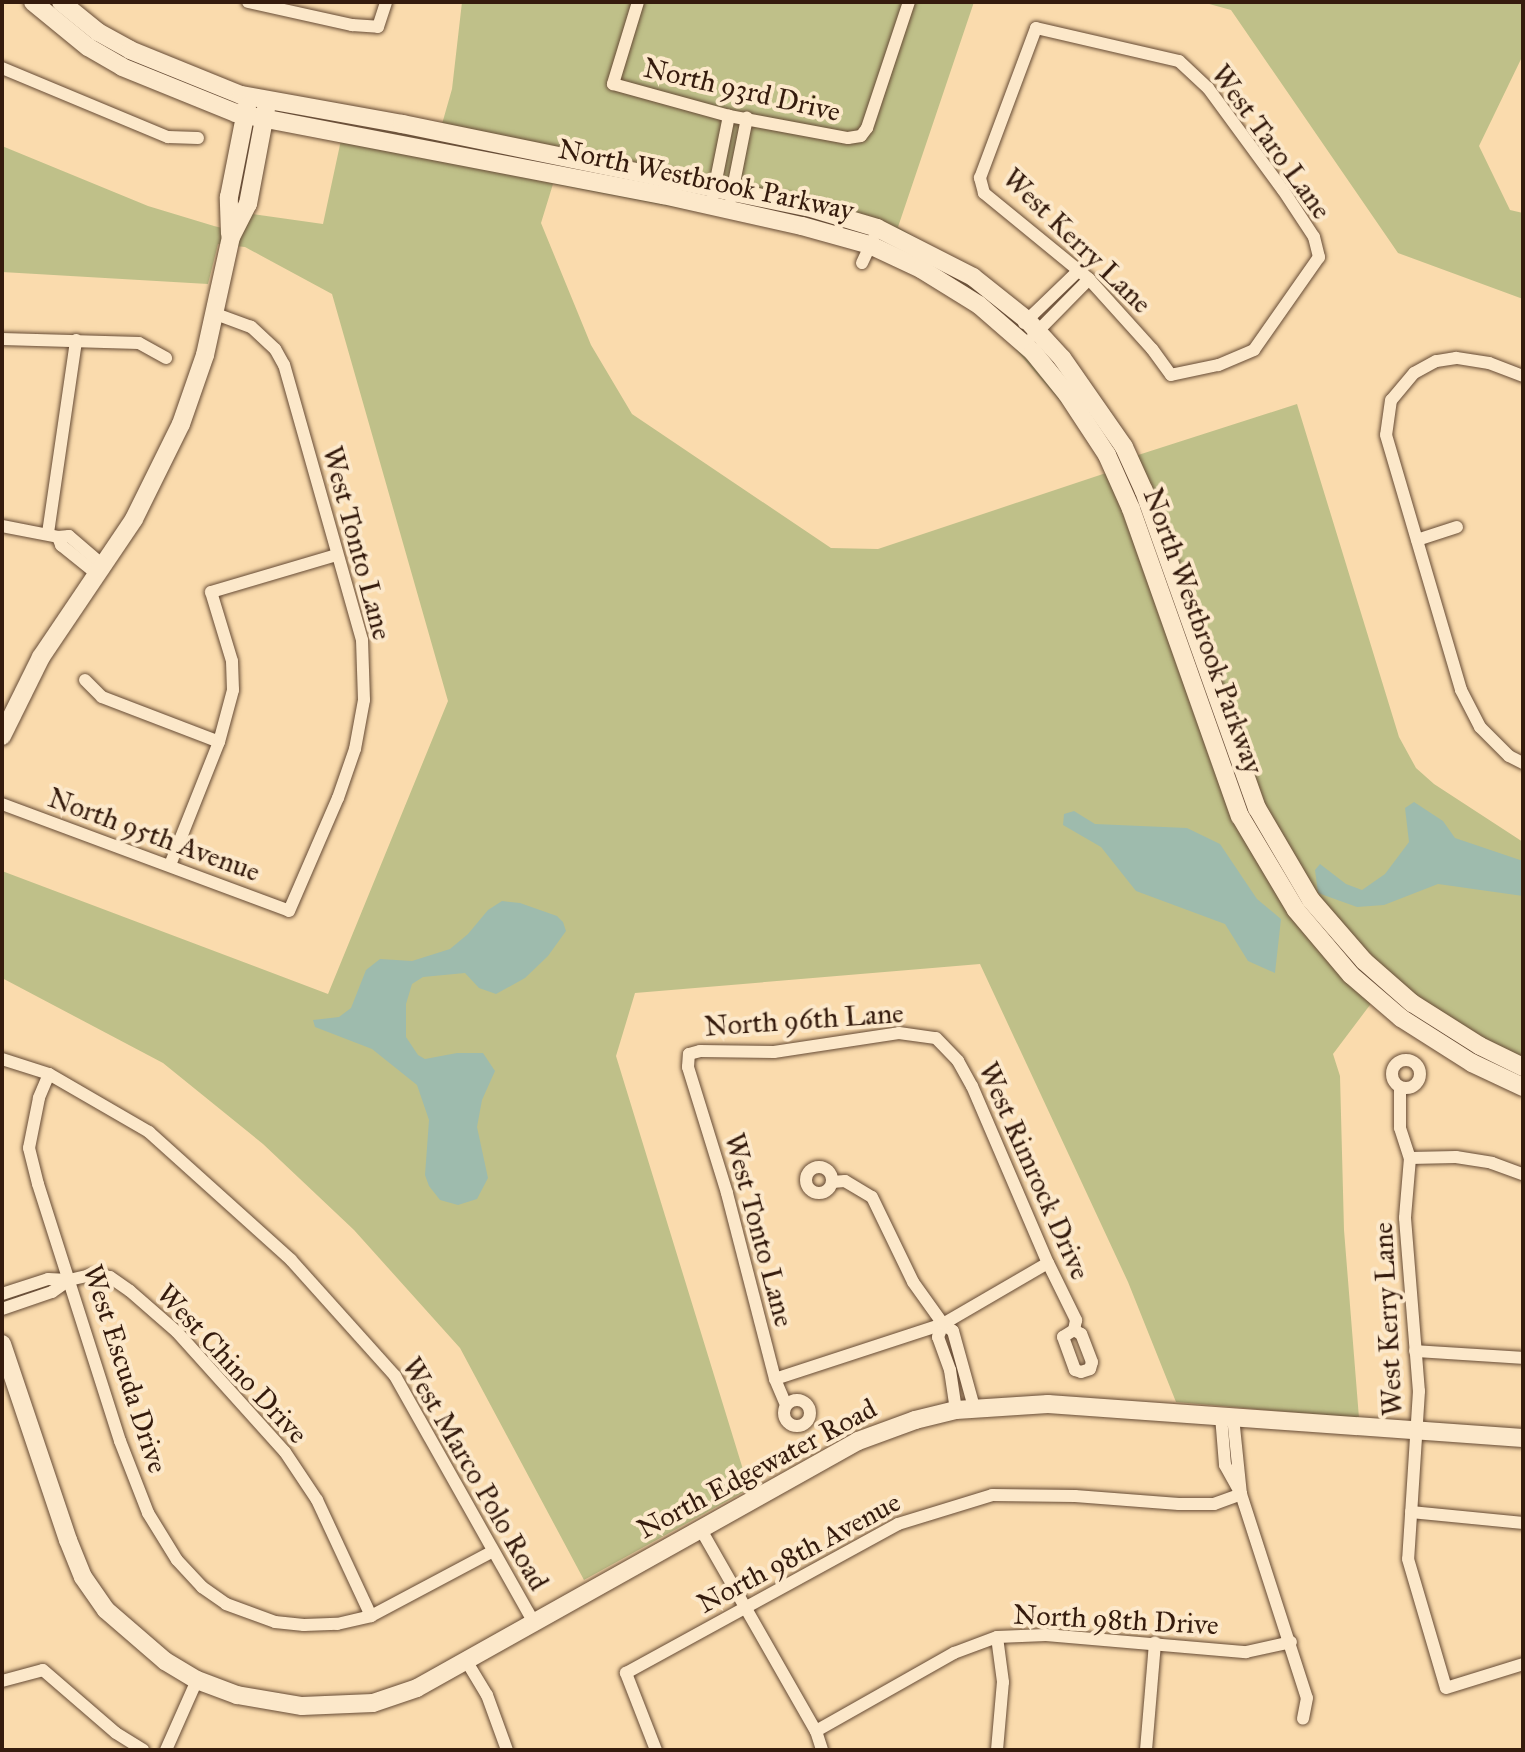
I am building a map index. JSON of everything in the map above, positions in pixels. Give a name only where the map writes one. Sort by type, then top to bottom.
[{"type":"street","name":"North Westbrook Parkway","points":[[33,2],[64,6],[130,50],[210,85],[264,119],[874,237]]},
{"type":"street","points":[[248,2],[352,25],[378,27],[386,2]]},
{"type":"street","name":"North 93rd Drive","points":[[638,2],[613,84],[729,116],[848,138],[861,136],[867,128],[909,2]]},
{"type":"street","name":"West Kerry Lane","points":[[1036,28],[980,178],[984,193],[1084,274],[1152,349],[1171,375]]},
{"type":"street","name":"West Taro Lane","points":[[1036,28],[1179,61],[1208,88],[1314,237],[1319,257],[1254,350],[1218,365],[1171,375]]},
{"type":"street","points":[[2,68],[168,137],[198,138]]},
{"type":"street","name":"North Westbrook Parkway","points":[[247,106],[268,100],[807,207],[973,277],[1026,332],[1067,394],[1116,451],[1158,558],[1206,696],[1240,816],[1277,883],[1322,944],[1351,975],[1401,1018],[1472,1063],[1523,1087]]},
{"type":"street","points":[[2,736],[41,657],[134,519],[175,439],[205,355],[231,237],[248,204],[268,100]]},
{"type":"street","points":[[231,237],[229,197],[247,106]]},
{"type":"street","points":[[723,188],[729,116]]},
{"type":"street","points":[[719,207],[747,118]]},
{"type":"street","points":[[862,263],[874,237]]},
{"type":"street","points":[[1026,332],[1084,274]]},
{"type":"street","name":"West Tonto Lane","points":[[213,313],[251,327],[275,349],[284,365],[362,640],[364,700],[355,749],[338,798],[289,911]]},
{"type":"street","points":[[2,339],[139,343],[166,358]]},
{"type":"street","points":[[56,538],[76,340]]},
{"type":"street","points":[[1523,376],[1489,363],[1456,358],[1436,361],[1414,373],[1391,400],[1386,435],[1461,690],[1480,727],[1509,756],[1523,763]]},
{"type":"street","points":[[2,526],[56,538],[101,570]]},
{"type":"street","points":[[1417,540],[1457,527]]},
{"type":"street","points":[[170,865],[219,742],[233,690],[232,661],[211,592],[337,555]]},
{"type":"street","points":[[85,680],[102,697],[219,742]]},
{"type":"street","name":"North Westbrook Parkway","points":[[1206,696],[1259,814],[1293,873],[1336,932],[1412,1003],[1444,1025],[1523,1067]]},
{"type":"street","name":"North 95th Avenue","points":[[2,804],[289,911]]},
{"type":"street","name":"North 96th Lane","points":[[688,1067],[689,1054],[700,1051],[774,1052],[899,1033],[936,1038]]},
{"type":"street","name":"West Rimrock Drive","points":[[936,1038],[958,1061],[972,1086],[1048,1263],[1076,1320],[1074,1330]]},
{"type":"street","name":"West Marco Polo Road","points":[[2,1059],[49,1074],[149,1132],[291,1260],[395,1376],[533,1621]]},
{"type":"street","name":"West Tonto Lane","points":[[688,1067],[727,1193],[775,1379],[786,1405]]},
{"type":"street","name":"West Escuda Drive","points":[[49,1074],[39,1098],[29,1148],[120,1441],[161,1540],[202,1587],[226,1604],[275,1622],[337,1624],[371,1616],[493,1551]]},
{"type":"street","name":"West Kerry Lane","points":[[1400,1087],[1400,1128],[1410,1158],[1405,1218],[1415,1351],[1417,1431],[1408,1559],[1446,1688],[1523,1664]]},
{"type":"street","points":[[1410,1158],[1456,1157],[1492,1163],[1523,1174]]},
{"type":"street","points":[[832,1182],[845,1181],[872,1197],[913,1282],[943,1324],[953,1331],[960,1349],[965,1409]]},
{"type":"street","points":[[775,1379],[943,1324],[1048,1263]]},
{"type":"street","name":"West Chino Drive","points":[[2,1294],[48,1279],[69,1280],[90,1275],[110,1277],[177,1332],[285,1452],[317,1500],[371,1616]]},
{"type":"street","points":[[2,1309],[52,1292],[69,1280]]},
{"type":"street","points":[[943,1324],[938,1337],[965,1409]]},
{"type":"street","name":"North Edgewater Road","points":[[2,1344],[83,1577],[106,1610],[129,1632],[197,1680],[275,1704],[342,1707],[394,1697],[467,1662],[533,1621],[858,1441],[915,1420],[965,1409],[1048,1404],[1523,1438]]},
{"type":"street","points":[[1415,1351],[1523,1358]]},
{"type":"street","points":[[1227,1416],[1241,1494],[1307,1698],[1303,1719]]},
{"type":"street","name":"North 98th Avenue","points":[[656,1750],[626,1673],[898,1524],[992,1495],[1214,1504],[1241,1494]]},
{"type":"street","points":[[1411,1512],[1523,1523]]},
{"type":"street","points":[[700,1528],[816,1731],[822,1750]]},
{"type":"street","name":"North 98th Drive","points":[[816,1731],[954,1653],[997,1637],[1046,1635],[1246,1652],[1291,1642]]},
{"type":"street","points":[[997,1637],[1003,1682],[997,1750]]},
{"type":"street","points":[[1146,1750],[1155,1642]]},
{"type":"street","points":[[467,1662],[487,1695],[504,1749]]},
{"type":"street","points":[[2,1681],[43,1670],[116,1733],[143,1750]]},
{"type":"street","points":[[166,1750],[197,1680]]},
{"type":"green space","points":[[462,2],[974,2],[898,227],[1003,290],[1135,456],[1297,404],[1399,737],[1416,768],[1434,784],[1523,842],[1523,1074],[1428,1026],[1382,989],[1333,1054],[1340,1076],[1344,1230],[1359,1418],[1176,1402],[1128,1282],[980,964],[635,993],[616,1056],[749,1489],[584,1580],[460,1348],[354,1230],[263,1144],[163,1063],[2,978],[2,871],[328,994],[448,701],[332,294],[245,247],[218,244],[208,284],[2,272],[2,146],[148,206],[222,228],[246,213],[323,224],[344,126],[438,138],[452,89]],"holes":[[[553,184],[756,223],[861,250],[916,275],[967,306],[1011,344],[1085,430],[1106,473],[878,549],[831,548],[632,414],[591,345],[541,223]]]},
{"type":"green space","points":[[1202,2],[1523,2],[1523,55],[1479,146],[1510,210],[1523,213],[1523,299],[1398,253],[1231,10]]},
{"type":"shaded area","points":[[1414,802],[1443,821],[1455,838],[1523,861],[1523,896],[1438,884],[1384,905],[1357,907],[1318,893],[1315,870],[1320,864],[1346,884],[1362,890],[1385,874],[1409,842],[1405,808]]},
{"type":"shaded area","points":[[1074,811],[1095,824],[1187,828],[1220,844],[1257,899],[1281,919],[1275,973],[1248,961],[1225,924],[1136,891],[1101,847],[1063,825],[1064,814]]},
{"type":"shaded area","points":[[502,901],[520,903],[557,916],[563,922],[566,931],[548,956],[525,978],[496,994],[479,988],[465,973],[423,977],[412,984],[406,1004],[406,1037],[418,1055],[425,1059],[457,1053],[483,1053],[495,1071],[482,1100],[477,1127],[488,1178],[477,1199],[458,1205],[440,1200],[425,1175],[429,1120],[417,1085],[372,1049],[315,1027],[313,1020],[339,1017],[351,1008],[366,970],[380,959],[412,961],[450,949],[468,934],[488,910]]}]
